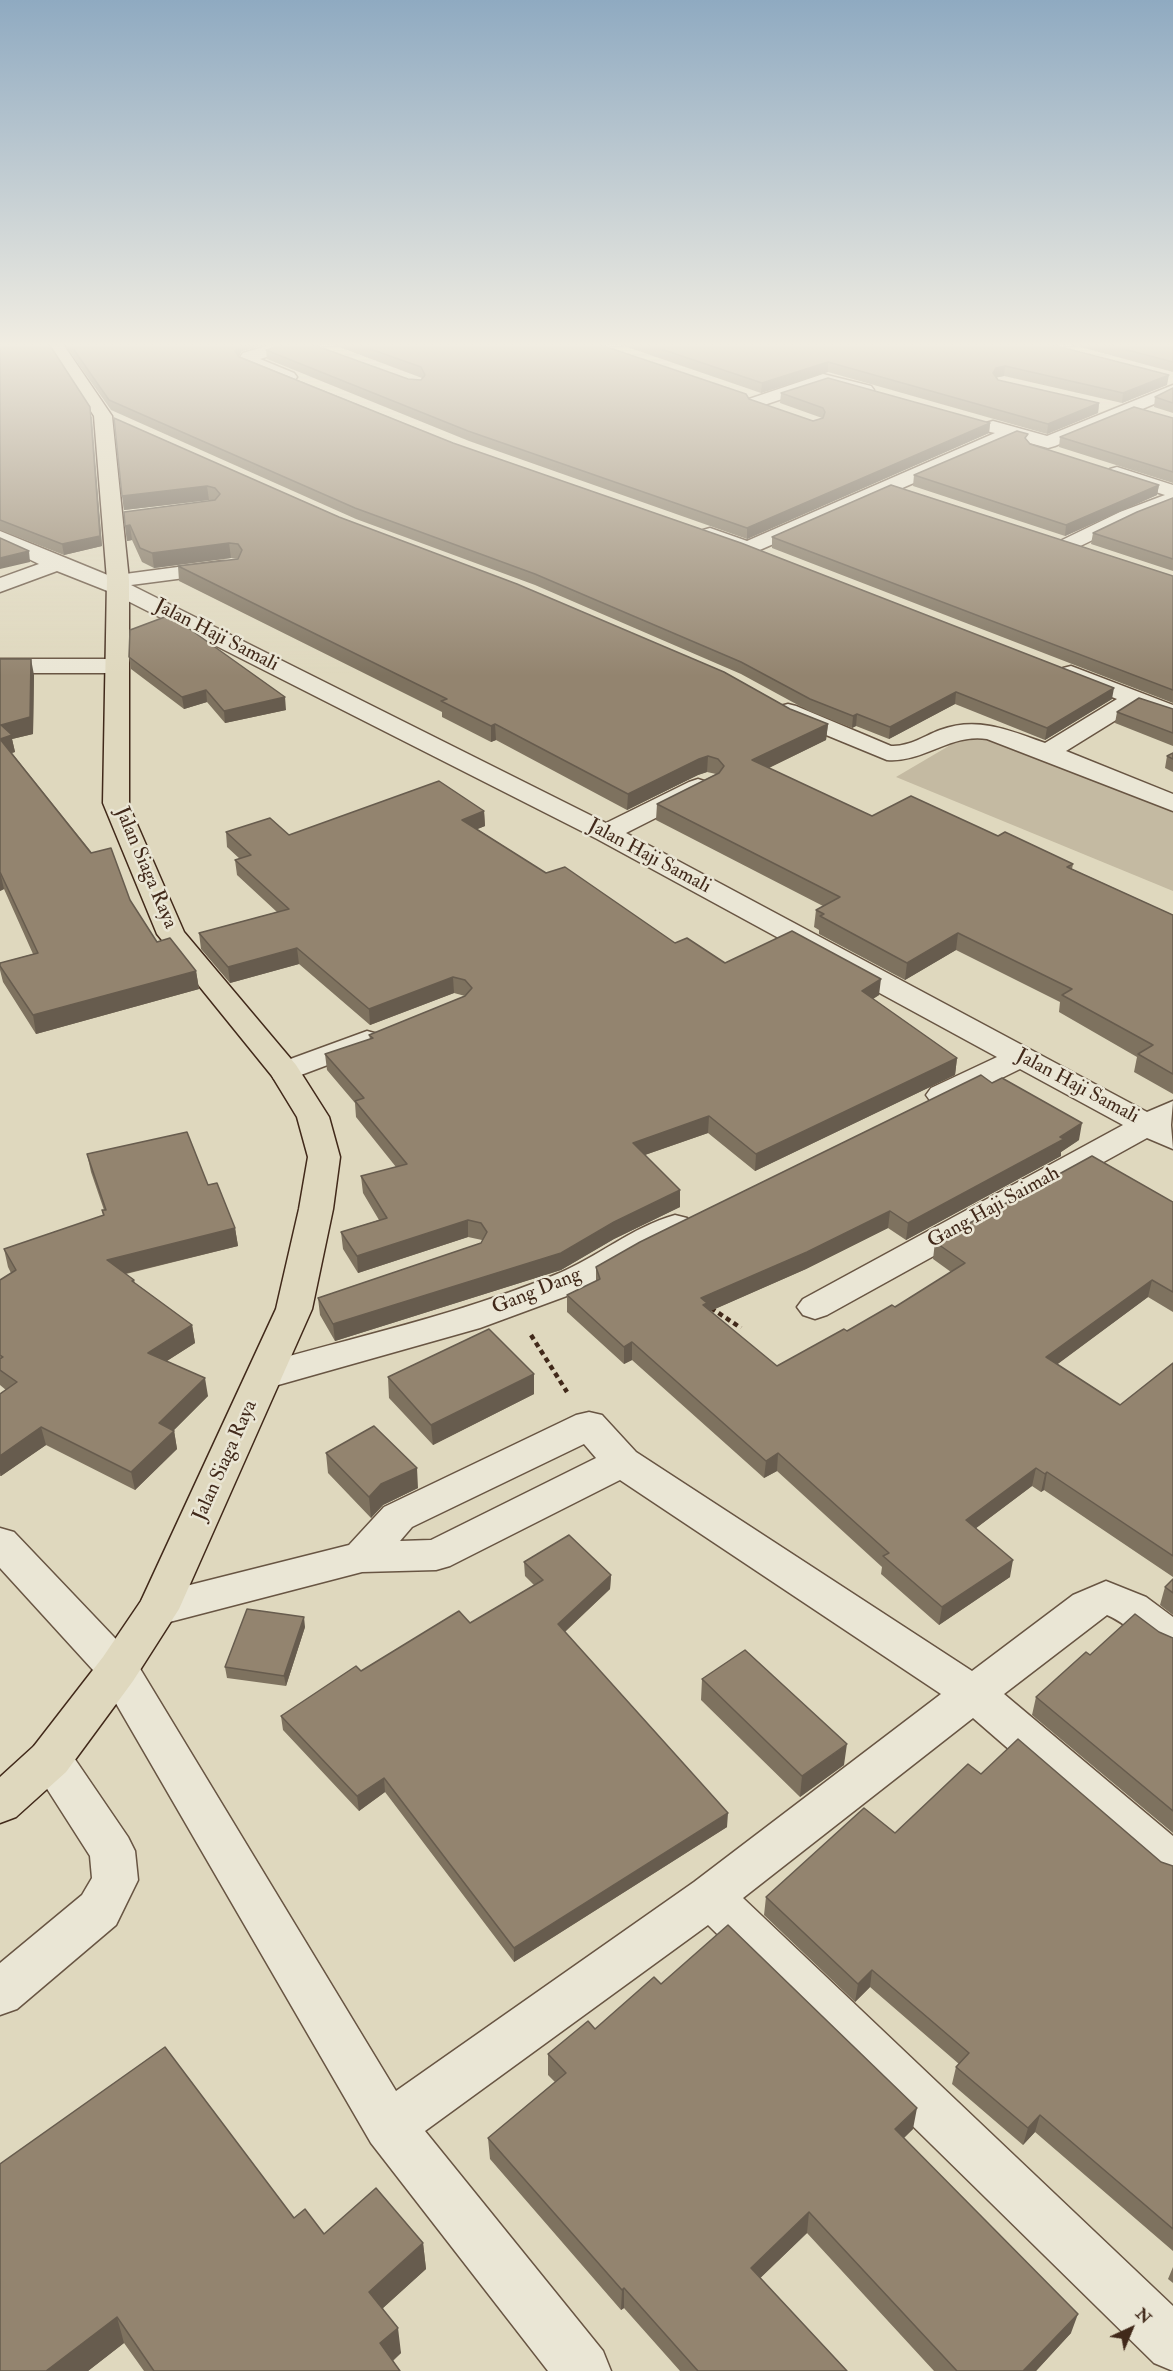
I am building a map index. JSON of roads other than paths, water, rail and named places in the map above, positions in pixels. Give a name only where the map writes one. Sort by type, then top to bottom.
[{"type":"main road","name":"Jalan Siaga Raya","points":[[0,1804],[50,1759],[118,1669],[158,1609],[294,1309],[316,1209],[324,1157],[313,1117],[285,1072],[171,934],[116,803],[118,584],[106,455]]},
{"type":"street","points":[[748,548],[963,455]]},
{"type":"street","points":[[1094,466],[1173,490]]},
{"type":"street","points":[[890,487],[912,495]]},
{"type":"street","points":[[1065,546],[1127,516],[1173,498]]},
{"type":"street","points":[[112,520],[134,517]]},
{"type":"street","points":[[693,528],[781,561]]},
{"type":"street","name":"Jalan Haji Samali","points":[[0,537],[57,564],[118,584],[606,833],[1021,1057],[1164,1125]]},
{"type":"street","points":[[1043,539],[1097,556]]},
{"type":"street","points":[[0,586],[57,564]]},
{"type":"street","points":[[118,584],[231,566]]},
{"type":"street","points":[[1047,664],[1173,712]]},
{"type":"street","points":[[0,666],[116,666]]},
{"type":"street","points":[[1047,752],[1136,698]]},
{"type":"street","points":[[767,699],[799,718],[887,753],[903,755],[949,734],[971,730],[994,733],[1173,803]]},
{"type":"street","points":[[606,833],[708,782]]},
{"type":"street","points":[[285,1072],[390,1031]]},
{"type":"street","points":[[914,1109],[1021,1057]]},
{"type":"street","name":"Gang Haji Saimah","points":[[815,1307],[1164,1125]]},
{"type":"street","name":"Gang Dang","points":[[264,1376],[467,1319],[571,1282],[627,1249],[701,1213]]},
{"type":"street","points":[[294,1309],[327,1298]]},
{"type":"street","points":[[362,1557],[398,1517],[589,1425],[622,1462],[974,1694],[1173,1864]]},
{"type":"street","points":[[158,1609],[362,1557],[436,1555],[622,1462]]},
{"type":"street","points":[[0,1543],[118,1669],[389,2126],[583,2371]]},
{"type":"street","points":[[389,2126],[710,1897],[1087,1606],[1106,1597],[1132,1608],[1173,1640]]},
{"type":"street","points":[[0,1993],[99,1910],[115,1880],[112,1851],[50,1759]]},
{"type":"street","points":[[710,1897],[1173,2344]]}]
